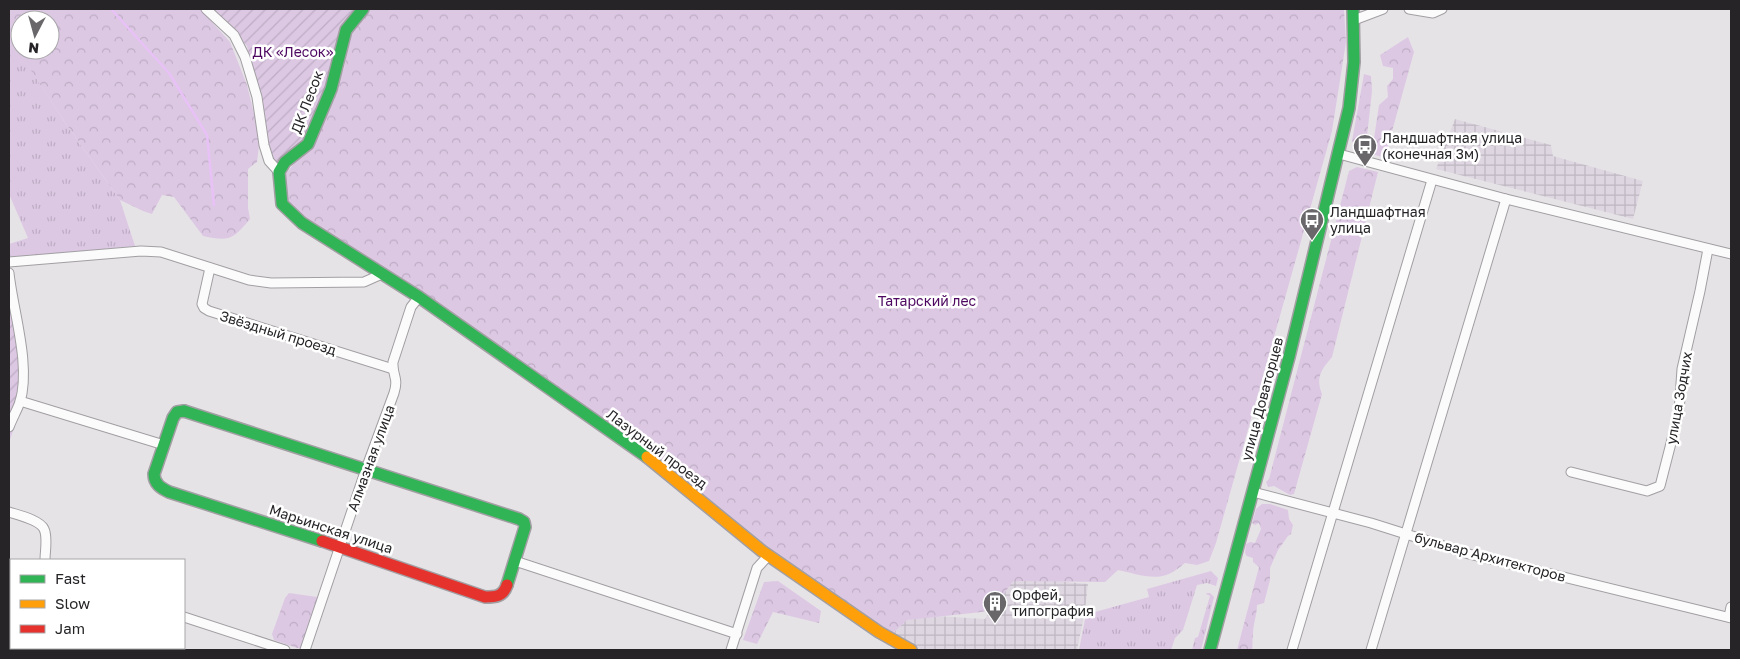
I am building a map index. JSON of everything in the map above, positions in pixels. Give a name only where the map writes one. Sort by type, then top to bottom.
[{"type":"street","points":[[206,9],[234,35],[245,57],[257,97],[264,145],[269,161],[279,172],[282,204],[302,223],[382,274]]},
{"type":"street","name":"ДК Лесок","points":[[279,172],[285,162],[308,144],[331,89],[346,30],[363,9]]},
{"type":"street","points":[[1353,14],[1383,9]]},
{"type":"street","points":[[1408,9],[1433,13],[1442,9]]},
{"type":"street","name":"улица Доваторцев","points":[[1210,650],[1289,357],[1339,154],[1349,108],[1354,62],[1353,14]]},
{"type":"street","points":[[1339,154],[1506,199],[1731,254]]},
{"type":"street","points":[[1292,650],[1432,180]]},
{"type":"street","points":[[1371,650],[1506,199]]},
{"type":"street","name":"улица Зодчих","points":[[1571,472],[1647,492],[1655,490],[1660,486],[1679,412],[1682,370],[1708,249]]},
{"type":"street","points":[[9,262],[141,251],[161,252],[249,280],[271,283],[364,282],[382,274]]},
{"type":"street","name":"Звёздный проезд","points":[[210,268],[202,304],[209,311],[393,369]]},
{"type":"street","points":[[9,274],[22,356],[23,375],[20,401],[9,427]]},
{"type":"street","name":"Лазурный проезд","points":[[382,274],[419,297],[641,453],[768,556],[879,632],[911,650]]},
{"type":"street","name":"Алмазная улица","points":[[305,650],[366,470],[398,383],[393,369],[393,362],[411,307],[419,297]]},
{"type":"street","points":[[20,401],[164,445]]},
{"type":"street","name":"Марьинская улица","points":[[184,411],[192,412],[366,470],[519,518],[524,522],[525,527],[515,561],[502,595],[492,598],[485,597],[340,547],[169,492],[157,486],[153,480],[173,418],[177,412],[184,411]]},
{"type":"street","name":"бульвар Архитекторов","points":[[1253,492],[1332,513],[1469,554],[1730,618],[1731,607]]},
{"type":"street","points":[[9,512],[41,524],[44,529],[45,559]]},
{"type":"street","points":[[731,650],[757,568],[768,556]]},
{"type":"street","points":[[515,561],[737,634]]},
{"type":"street","points":[[185,617],[284,650]]},
{"type":"shaded area","points":[[1455,119],[1551,145],[1553,156],[1643,181],[1633,219],[1436,169]]},
{"type":"shaded area","points":[[1013,577],[1088,584],[1077,650],[922,650],[893,635],[904,614],[985,619]]},
{"type":"green space","points":[[9,9],[200,9],[230,42],[247,85],[260,138],[257,162],[248,169],[248,208],[250,219],[235,235],[225,239],[212,238],[203,236],[174,197],[162,195],[152,214],[120,200],[64,121],[24,60],[60,60],[60,10],[10,10],[10,45]]},
{"type":"green space","name":"ДК «Лесок»","points":[[212,9],[360,9],[329,89],[305,143],[283,161],[274,162],[266,139],[258,91],[247,46]]},
{"type":"green space","name":"Татарский лес","points":[[371,9],[1344,9],[1346,42],[1332,131],[1216,543],[1209,561],[1197,565],[1185,563],[1171,573],[1156,577],[1118,570],[1105,582],[1013,581],[997,608],[982,612],[907,620],[893,633],[883,629],[740,527],[397,275],[351,250],[320,230],[305,219],[282,196],[285,175],[307,147],[337,86],[344,68],[351,32]]},
{"type":"green space","points":[[1408,37],[1414,52],[1386,153],[1382,157],[1369,153],[1369,149],[1373,145],[1379,105],[1388,97],[1387,86],[1393,79],[1393,68],[1383,66],[1380,55]]},
{"type":"green space","points":[[9,46],[10,60],[25,60],[64,121],[120,200],[135,246],[9,258],[9,244],[28,238],[9,194]]},
{"type":"green space","points":[[1364,74],[1371,76],[1372,91],[1366,145],[1358,147],[1352,141]]},
{"type":"green space","points":[[1357,167],[1378,172],[1332,357],[1319,378],[1322,394],[1294,494],[1290,495],[1274,486],[1268,487],[1266,482],[1269,479],[1349,171]]},
{"type":"green space","points":[[9,302],[25,371],[22,407],[9,442]]},
{"type":"green space","points":[[1262,504],[1270,504],[1288,510],[1289,519],[1293,525],[1291,534],[1278,550],[1270,568],[1270,580],[1264,603],[1257,605],[1252,650],[1237,650],[1259,567],[1253,562],[1253,558],[1245,553],[1246,544],[1250,542],[1255,543],[1261,529],[1259,523],[1255,525],[1252,523],[1256,509]]},
{"type":"green space","points":[[1211,571],[1218,578],[1216,586],[1207,583],[1197,585],[1183,630],[1175,638],[1171,650],[1079,650],[1089,606],[1095,612],[1149,597],[1147,589]]},
{"type":"green space","points":[[778,581],[821,611],[819,623],[773,612],[757,644],[743,640],[764,582]]},
{"type":"green space","points":[[289,593],[317,597],[301,648],[274,640],[272,634],[285,598]]},
{"type":"green space","points":[[1207,593],[1214,597],[1201,650],[1192,650],[1195,638],[1198,637],[1210,596]]},
{"type":"waterway","points":[[111,9],[169,73],[207,135],[214,205]]},
{"type":"traffic: fast","points":[[363,9],[346,30],[331,89],[308,144],[285,162],[279,172],[282,204],[302,223],[419,297],[647,457]]},
{"type":"traffic: fast","points":[[1210,650],[1289,357],[1349,108],[1354,62],[1353,9]]},
{"type":"traffic: fast","points":[[184,411],[519,519],[524,522],[525,527],[507,585]]},
{"type":"traffic: fast","points":[[184,411],[177,412],[173,418],[154,474],[158,485],[169,492],[322,541]]},
{"type":"traffic: slow","points":[[647,457],[762,551],[879,632],[911,650]]},
{"type":"traffic: jam","points":[[322,541],[485,597],[501,594],[507,585]]},
{"type":"place","name":"Ландшафтная улица (конечная 3м)","points":[[1365,167]]},
{"type":"place","name":"Ландшафтная улица","points":[[1312,241]]},
{"type":"place","name":"Орфей, типография","points":[[995,624]]}]
